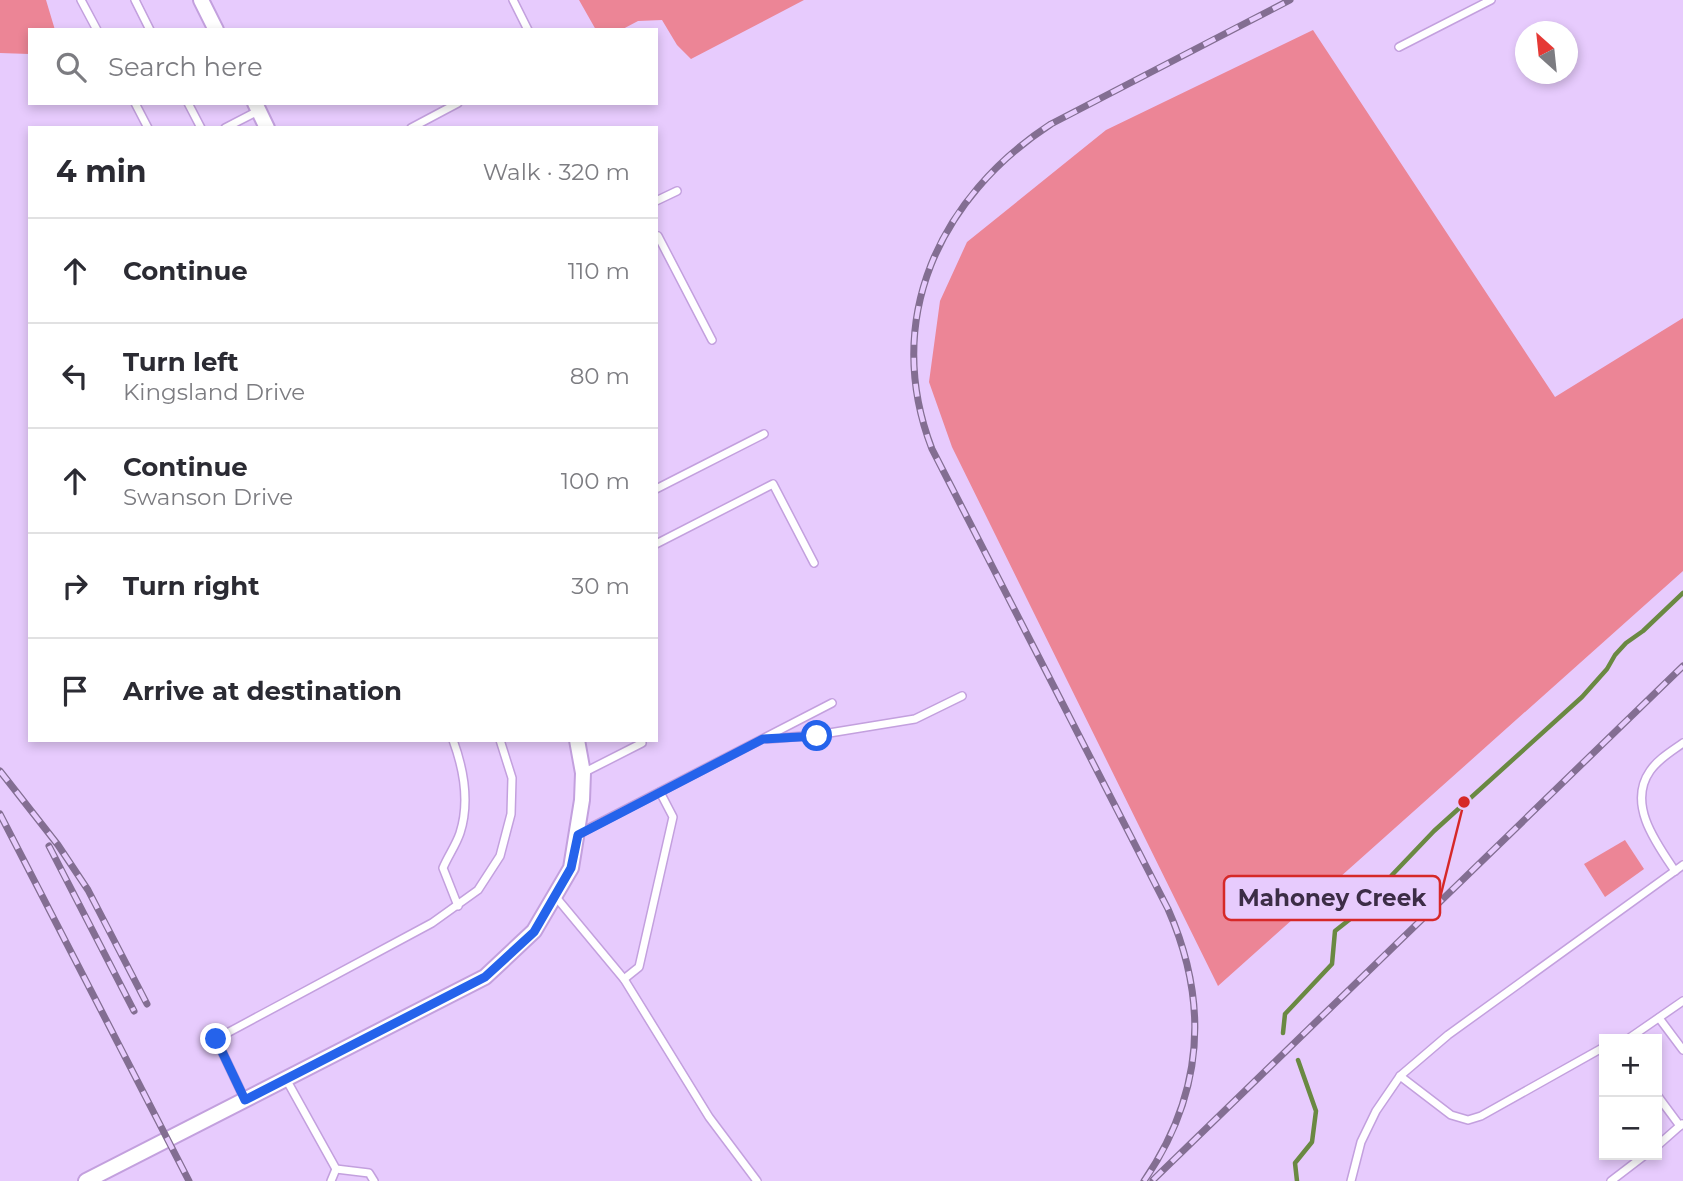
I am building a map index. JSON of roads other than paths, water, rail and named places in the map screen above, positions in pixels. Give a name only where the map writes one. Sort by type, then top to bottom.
[{"type":"street","points":[[201,0],[215,28]]},
{"type":"street","points":[[257,107],[266,126]]},
{"type":"street","points":[[86,1181],[485,977],[534,932],[571,868],[583,800],[583,774],[577,742]]},
{"type":"lane","points":[[81,0],[96,28]]},
{"type":"lane","points":[[135,0],[149,28]]},
{"type":"lane","points":[[513,0],[527,28]]},
{"type":"lane","points":[[1399,47],[1491,0]]},
{"type":"lane","points":[[136,105],[147,126]]},
{"type":"lane","points":[[189,105],[200,126]]},
{"type":"lane","points":[[415,126],[454,105]]},
{"type":"lane","points":[[228,126],[257,107]]},
{"type":"lane","points":[[658,200],[677,191]]},
{"type":"lane","points":[[658,236],[712,340]]},
{"type":"lane","points":[[658,488],[764,434]]},
{"type":"lane","points":[[658,543],[773,484],[814,563]]},
{"type":"lane","points":[[763,739],[817,736],[915,719],[962,696]]},
{"type":"lane","points":[[578,835],[832,703]]},
{"type":"lane","points":[[454,742],[462,765],[465,800],[460,832],[443,868],[458,906]]},
{"type":"lane","points":[[245,1100],[216,1039],[432,923],[478,890],[500,856],[511,814],[512,778],[501,742]]},
{"type":"lane","points":[[583,774],[642,742]]},
{"type":"lane","points":[[1675,871],[1647,822],[1640,793],[1649,772],[1683,743]]},
{"type":"lane","points":[[624,979],[639,967],[673,817],[660,792]]},
{"type":"lane","points":[[1351,1181],[1361,1142],[1376,1111],[1400,1076],[1448,1035],[1683,865]]},
{"type":"lane","points":[[555,895],[624,979],[709,1117],[757,1181]]},
{"type":"lane","points":[[1636,1034],[1683,1000]]},
{"type":"lane","points":[[1659,1018],[1683,1050]]},
{"type":"lane","points":[[1400,1076],[1451,1115],[1468,1120],[1481,1116],[1599,1050]]},
{"type":"lane","points":[[286,1079],[337,1169]]},
{"type":"lane","points":[[1659,1097],[1682,1125],[1662,1142]]},
{"type":"lane","points":[[1611,1181],[1638,1160]]},
{"type":"lane","points":[[331,1181],[337,1169]]},
{"type":"lane","points":[[337,1169],[369,1173],[374,1181]]},
{"type":"waterway","points":[[1283,1033],[1285,1014],[1332,964],[1335,931],[1373,901],[1392,875],[1434,831],[1582,697],[1626,643],[1643,631],[1683,593]]},
{"type":"waterway","points":[[1297,1181],[1295,1163],[1312,1142],[1316,1111],[1298,1060]]},
{"type":"railway","points":[[1144,1181],[1164,1149],[1179,1116],[1189,1082],[1194,1048],[1194,1014],[1190,979],[1181,944],[1168,909],[932,449],[918,401],[914,354],[918,309],[931,266],[951,225],[978,187],[1012,154],[1051,124],[1290,0]]},
{"type":"railway","points":[[1153,1180],[1683,666]]},
{"type":"railway","points":[[0,771],[58,845],[88,890],[147,1004]]},
{"type":"railway","points":[[0,814],[189,1181]]},
{"type":"railway","points":[[49,846],[134,1011]]},
{"type":"place","name":"Mahoney Creek","points":[[1464,802]]}]
